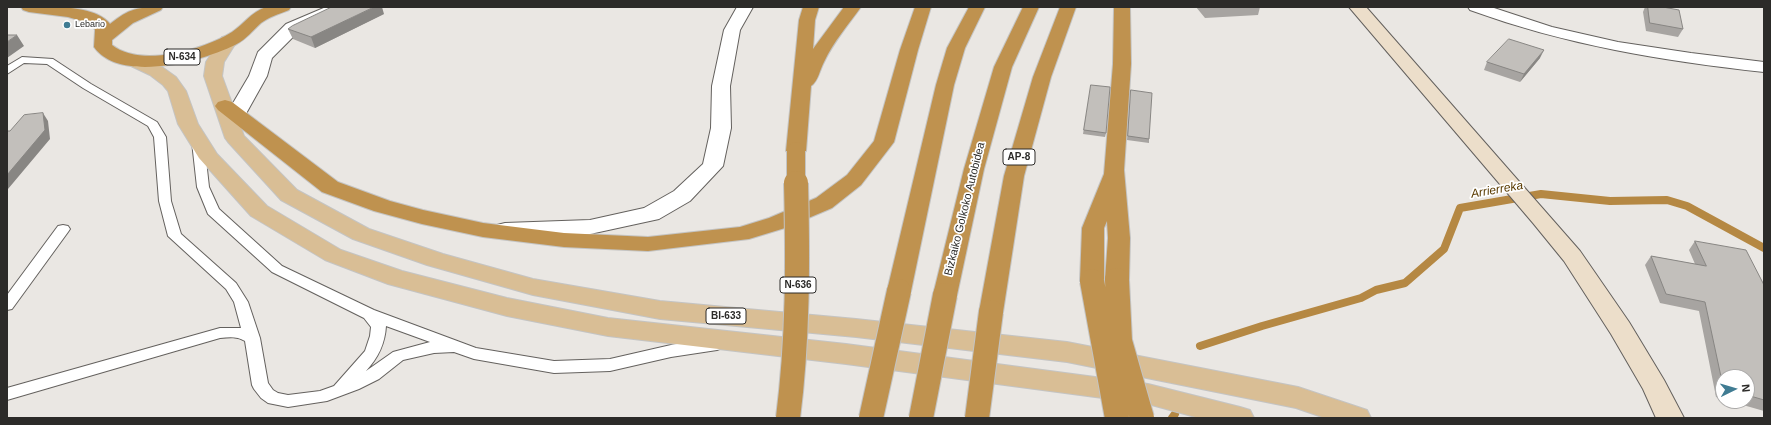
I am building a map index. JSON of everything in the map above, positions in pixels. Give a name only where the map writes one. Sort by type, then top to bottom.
[{"type":"highway","name":"N-634","points":[[29,7],[72,14],[97,21],[102,26],[104,39],[103,47],[108,54],[119,59],[135,61],[182,57],[206,50],[228,41],[246,30],[255,13],[283,7]]},
{"type":"highway","points":[[104,39],[113,28],[128,18],[155,7]]},
{"type":"highway","points":[[800,102],[806,20],[811,7]]},
{"type":"highway","points":[[800,102],[809,73],[841,20],[853,7]]},
{"type":"highway","points":[[230,111],[330,188],[382,206],[483,230],[564,240],[648,244],[741,234],[777,223],[824,202],[854,180],[884,142],[909,50],[923,7]]},
{"type":"highway","points":[[871,418],[945,84],[956,48],[977,7]]},
{"type":"highway","name":"Bizkaiko Golkoko Autobidea","points":[[921,418],[945,295],[974,169],[1002,67],[1031,7]]},
{"type":"highway","name":"AP-8","points":[[977,418],[991,312],[1014,176],[1042,77],[1068,7]]},
{"type":"highway","points":[[1122,7],[1122,64],[1114,170],[1119,238],[1117,280],[1120,340],[1142,418]]},
{"type":"highway","name":"N-636","points":[[788,418],[798,298],[796,151],[800,102]]},
{"type":"highway","points":[[1114,170],[1093,228],[1092,281],[1117,418]]},
{"type":"main road","name":"BI-633","points":[[228,41],[215,62],[213,76],[216,88],[230,111],[235,138],[289,195],[361,234],[435,260],[525,285],[660,310],[856,328],[1067,352],[1298,398],[1357,418]]},
{"type":"main road","name":"BI-633","points":[[135,61],[156,71],[170,81],[177,91],[188,124],[209,158],[259,211],[334,255],[396,278],[507,308],[608,327],[853,355],[1148,394],[1240,418]]},
{"type":"street","points":[[230,111],[258,76],[264,56],[292,28],[340,7]]},
{"type":"street","points":[[1357,7],[1541,218],[1572,256],[1620,328],[1656,387],[1670,418]]},
{"type":"street","points":[[1476,7],[1503,18],[1606,44],[1692,60],[1764,67]]},
{"type":"street","points":[[483,230],[590,227],[651,214],[682,196],[713,166],[721,128],[721,86],[732,30],[738,10]]},
{"type":"lane","points":[[7,71],[22,60],[49,61],[87,86],[153,124],[160,137],[165,201],[175,236],[231,286],[241,302],[252,338],[260,385],[267,394],[274,399],[288,401],[304,400],[337,392],[373,375],[398,356],[416,350],[456,346]]},
{"type":"lane","points":[[198,140],[203,187],[213,211],[277,269],[369,314],[474,353],[554,367],[610,365],[671,351],[736,341]]},
{"type":"lane","points":[[7,305],[63,229]]},
{"type":"lane","points":[[337,392],[372,355],[377,343],[379,326],[369,314]]},
{"type":"lane","points":[[7,394],[214,334],[234,331],[244,333],[252,338]]},
{"type":"building","points":[[332,7],[374,7],[311,37],[288,29],[292,26]]},
{"type":"building","points":[[1648,7],[1663,7],[1679,10],[1683,29],[1650,23]]},
{"type":"building","points":[[7,35],[17,35],[7,42]]},
{"type":"building","points":[[1509,39],[1544,50],[1524,74],[1487,62]]},
{"type":"building","points":[[1091,85],[1110,87],[1106,133],[1084,130]]},
{"type":"building","points":[[1131,90],[1152,93],[1149,139],[1128,136]]},
{"type":"building","points":[[43,113],[45,130],[7,175],[7,131],[10,131],[24,115]]},
{"type":"building","points":[[1695,241],[1746,250],[1764,285],[1764,400],[1755,397],[1755,369],[1719,369],[1705,302],[1666,294],[1651,256],[1706,266]]},
{"type":"waterway","name":"Arrierreka","points":[[1200,346],[1262,326],[1361,298],[1376,290],[1405,283],[1444,249],[1460,208],[1541,194],[1610,201],[1667,200],[1687,206],[1764,248]]},
{"type":"waterway","name":"Arrierreka","points":[[1172,418],[1175,414]]},
{"type":"place","name":"Lebario","points":[[67,25]]}]
